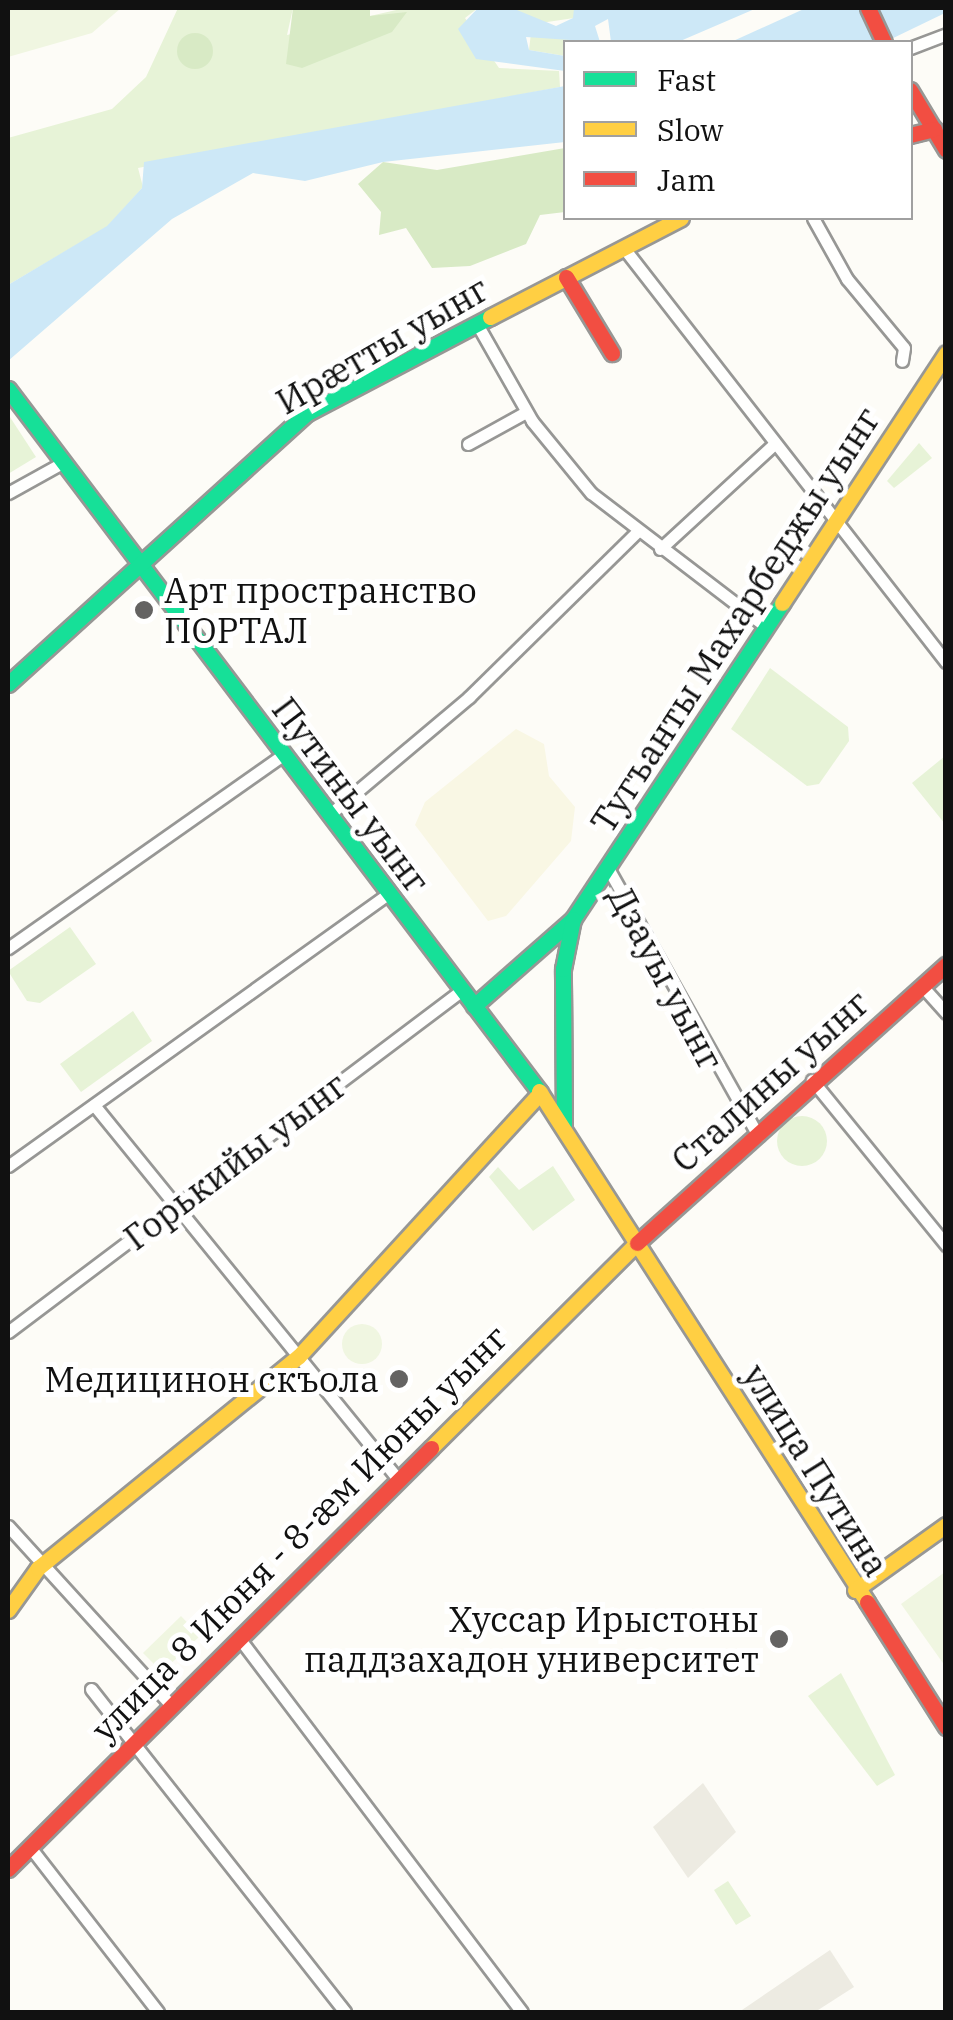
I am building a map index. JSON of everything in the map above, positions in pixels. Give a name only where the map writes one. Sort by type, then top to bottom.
[{"type":"main road","points":[[868,8],[883,40]]},
{"type":"main road","points":[[913,94],[940,126],[946,150]]},
{"type":"main road","points":[[913,135],[940,126]]},
{"type":"main road","name":"Ирæтты уынг","points":[[8,684],[137,561],[307,413],[677,220]]},
{"type":"main road","points":[[566,277],[612,353]]},
{"type":"main road","name":"Тугъанты Махарбеджы уынг","points":[[474,1006],[573,919],[609,870],[946,353]]},
{"type":"main road","name":"Путины уынг","points":[[12,395],[564,1124],[637,1243]]},
{"type":"main road","name":"Тугъанты Махарбеджы уынг","points":[[564,1124],[563,968],[573,919]]},
{"type":"main road","name":"Сталины уынг","points":[[637,1243],[758,1136],[812,1080],[946,965]]},
{"type":"main road","points":[[8,1610],[38,1568],[299,1356],[540,1093]]},
{"type":"main road","name":"улица 8 Июня - 8-ӕм Июны уынг","points":[[8,1870],[396,1477],[637,1243]]},
{"type":"main road","name":"улица Путина","points":[[637,1243],[946,1728]]},
{"type":"main road","points":[[856,1590],[946,1525]]},
{"type":"street","points":[[913,47],[946,34]]},
{"type":"street","points":[[815,220],[847,279],[904,348],[902,361]]},
{"type":"street","points":[[623,247],[772,446],[946,662]]},
{"type":"street","points":[[476,324],[526,412],[562,462],[637,532],[766,627]]},
{"type":"street","points":[[468,444],[526,412]]},
{"type":"street","points":[[660,549],[772,446]]},
{"type":"street","points":[[8,493],[64,462]]},
{"type":"street","points":[[329,816],[468,697],[637,532]]},
{"type":"street","points":[[8,948],[283,755]]},
{"type":"street","name":"Дзауы уынг","points":[[609,870],[709,1063],[758,1136]]},
{"type":"street","points":[[8,1166],[388,894]]},
{"type":"street","points":[[922,986],[946,1013]]},
{"type":"street","name":"Горькийы уынг","points":[[8,1332],[462,990]]},
{"type":"street","points":[[812,1080],[946,1245]]},
{"type":"street","points":[[94,1104],[396,1477]]},
{"type":"street","points":[[8,1526],[38,1568],[170,1704]]},
{"type":"street","points":[[240,1638],[522,2012]]},
{"type":"street","points":[[92,1689],[137,1736],[345,2012]]},
{"type":"street","points":[[30,1848],[158,2012]]},
{"type":"shaded area","points":[[516,729],[544,744],[549,776],[575,807],[571,841],[506,916],[488,921],[415,825],[425,802]]},
{"type":"shaded area","points":[[703,1783],[736,1832],[688,1878],[653,1827]]},
{"type":"shaded area","points":[[830,1950],[854,1987],[815,2012],[739,2012]]},
{"type":"green space","points":[[8,8],[121,8],[92,33],[8,57]]},
{"type":"green space","points":[[178,8],[293,8],[287,35],[405,8],[478,8],[465,18],[499,68],[559,71],[560,87],[138,168],[143,187],[107,227],[8,285],[8,138],[112,109],[146,77]]},
{"type":"green space","points":[[293,8],[370,8],[370,16],[407,12],[392,32],[302,68],[286,64]]},
{"type":"green space","points":[[512,8],[574,8],[574,18],[534,24]]},
{"type":"green space","points":[[195,33],[208,38],[213,51],[208,64],[195,69],[182,64],[177,51],[182,38]]},
{"type":"green space","points":[[531,33],[576,35],[580,40],[563,40],[563,56],[529,50]]},
{"type":"green space","points":[[563,148],[563,212],[540,215],[526,244],[470,266],[432,268],[406,228],[379,235],[381,212],[358,184],[383,162],[437,170]]},
{"type":"green space","points":[[8,414],[36,457],[8,474]]},
{"type":"green space","points":[[919,443],[932,458],[894,488],[887,481]]},
{"type":"green space","points":[[770,668],[848,727],[849,741],[819,784],[807,786],[731,729]]},
{"type":"green space","points":[[945,756],[945,824],[912,783]]},
{"type":"green space","points":[[70,927],[96,964],[40,1003],[27,1001],[8,971]]},
{"type":"green space","points":[[133,1011],[152,1041],[81,1092],[60,1064]]},
{"type":"green space","points":[[802,1116],[820,1123],[827,1141],[820,1159],[802,1166],[784,1159],[777,1141],[784,1123]]},
{"type":"green space","points":[[553,1166],[575,1200],[533,1231],[489,1177],[498,1167],[519,1190]]},
{"type":"green space","points":[[362,1324],[376,1330],[382,1344],[376,1358],[362,1364],[348,1358],[342,1344],[348,1330]]},
{"type":"green space","points":[[945,1572],[945,1666],[901,1604]]},
{"type":"green space","points":[[181,1616],[200,1636],[162,1672],[143,1653]]},
{"type":"green space","points":[[841,1673],[895,1775],[877,1786],[808,1696]]},
{"type":"green space","points":[[728,1881],[751,1916],[736,1925],[714,1890]]},
{"type":"water","points":[[478,8],[512,8],[556,26],[573,18],[574,8],[757,8],[683,40],[611,40],[608,19],[595,26],[599,40],[526,37],[529,50],[563,56],[563,71],[476,59],[458,29]]},
{"type":"water","points":[[806,8],[945,8],[945,13],[889,40],[735,40]]},
{"type":"water","points":[[563,86],[563,142],[383,162],[305,181],[253,173],[172,219],[8,361],[8,285],[107,226],[142,188],[144,162]]},
{"type":"traffic: fast","points":[[8,684],[307,413],[490,317]]},
{"type":"traffic: fast","points":[[8,389],[539,1091]]},
{"type":"traffic: fast","points":[[474,1006],[573,919],[782,603]]},
{"type":"traffic: fast","points":[[564,1124],[563,969],[573,919]]},
{"type":"traffic: slow","points":[[490,317],[677,220]]},
{"type":"traffic: slow","points":[[782,603],[946,353]]},
{"type":"traffic: slow","points":[[539,1091],[867,1602]]},
{"type":"traffic: slow","points":[[8,1610],[38,1568],[299,1356],[540,1093]]},
{"type":"traffic: slow","points":[[431,1448],[637,1243]]},
{"type":"traffic: slow","points":[[855,1590],[946,1525]]},
{"type":"traffic: jam","points":[[868,8],[883,40]]},
{"type":"traffic: jam","points":[[913,95],[946,150]]},
{"type":"traffic: jam","points":[[913,134],[934,129]]},
{"type":"traffic: jam","points":[[566,277],[612,353]]},
{"type":"traffic: jam","points":[[637,1243],[946,965]]},
{"type":"traffic: jam","points":[[8,1869],[431,1448]]},
{"type":"traffic: jam","points":[[867,1602],[946,1727]]},
{"type":"place","name":"Арт пространство ПОРТАЛ","points":[[144,610]]},
{"type":"place","name":"Медицинон скъола","points":[[399,1379]]},
{"type":"place","name":"Хуссар Ирыстоны паддзахадон университет","points":[[779,1639]]}]
